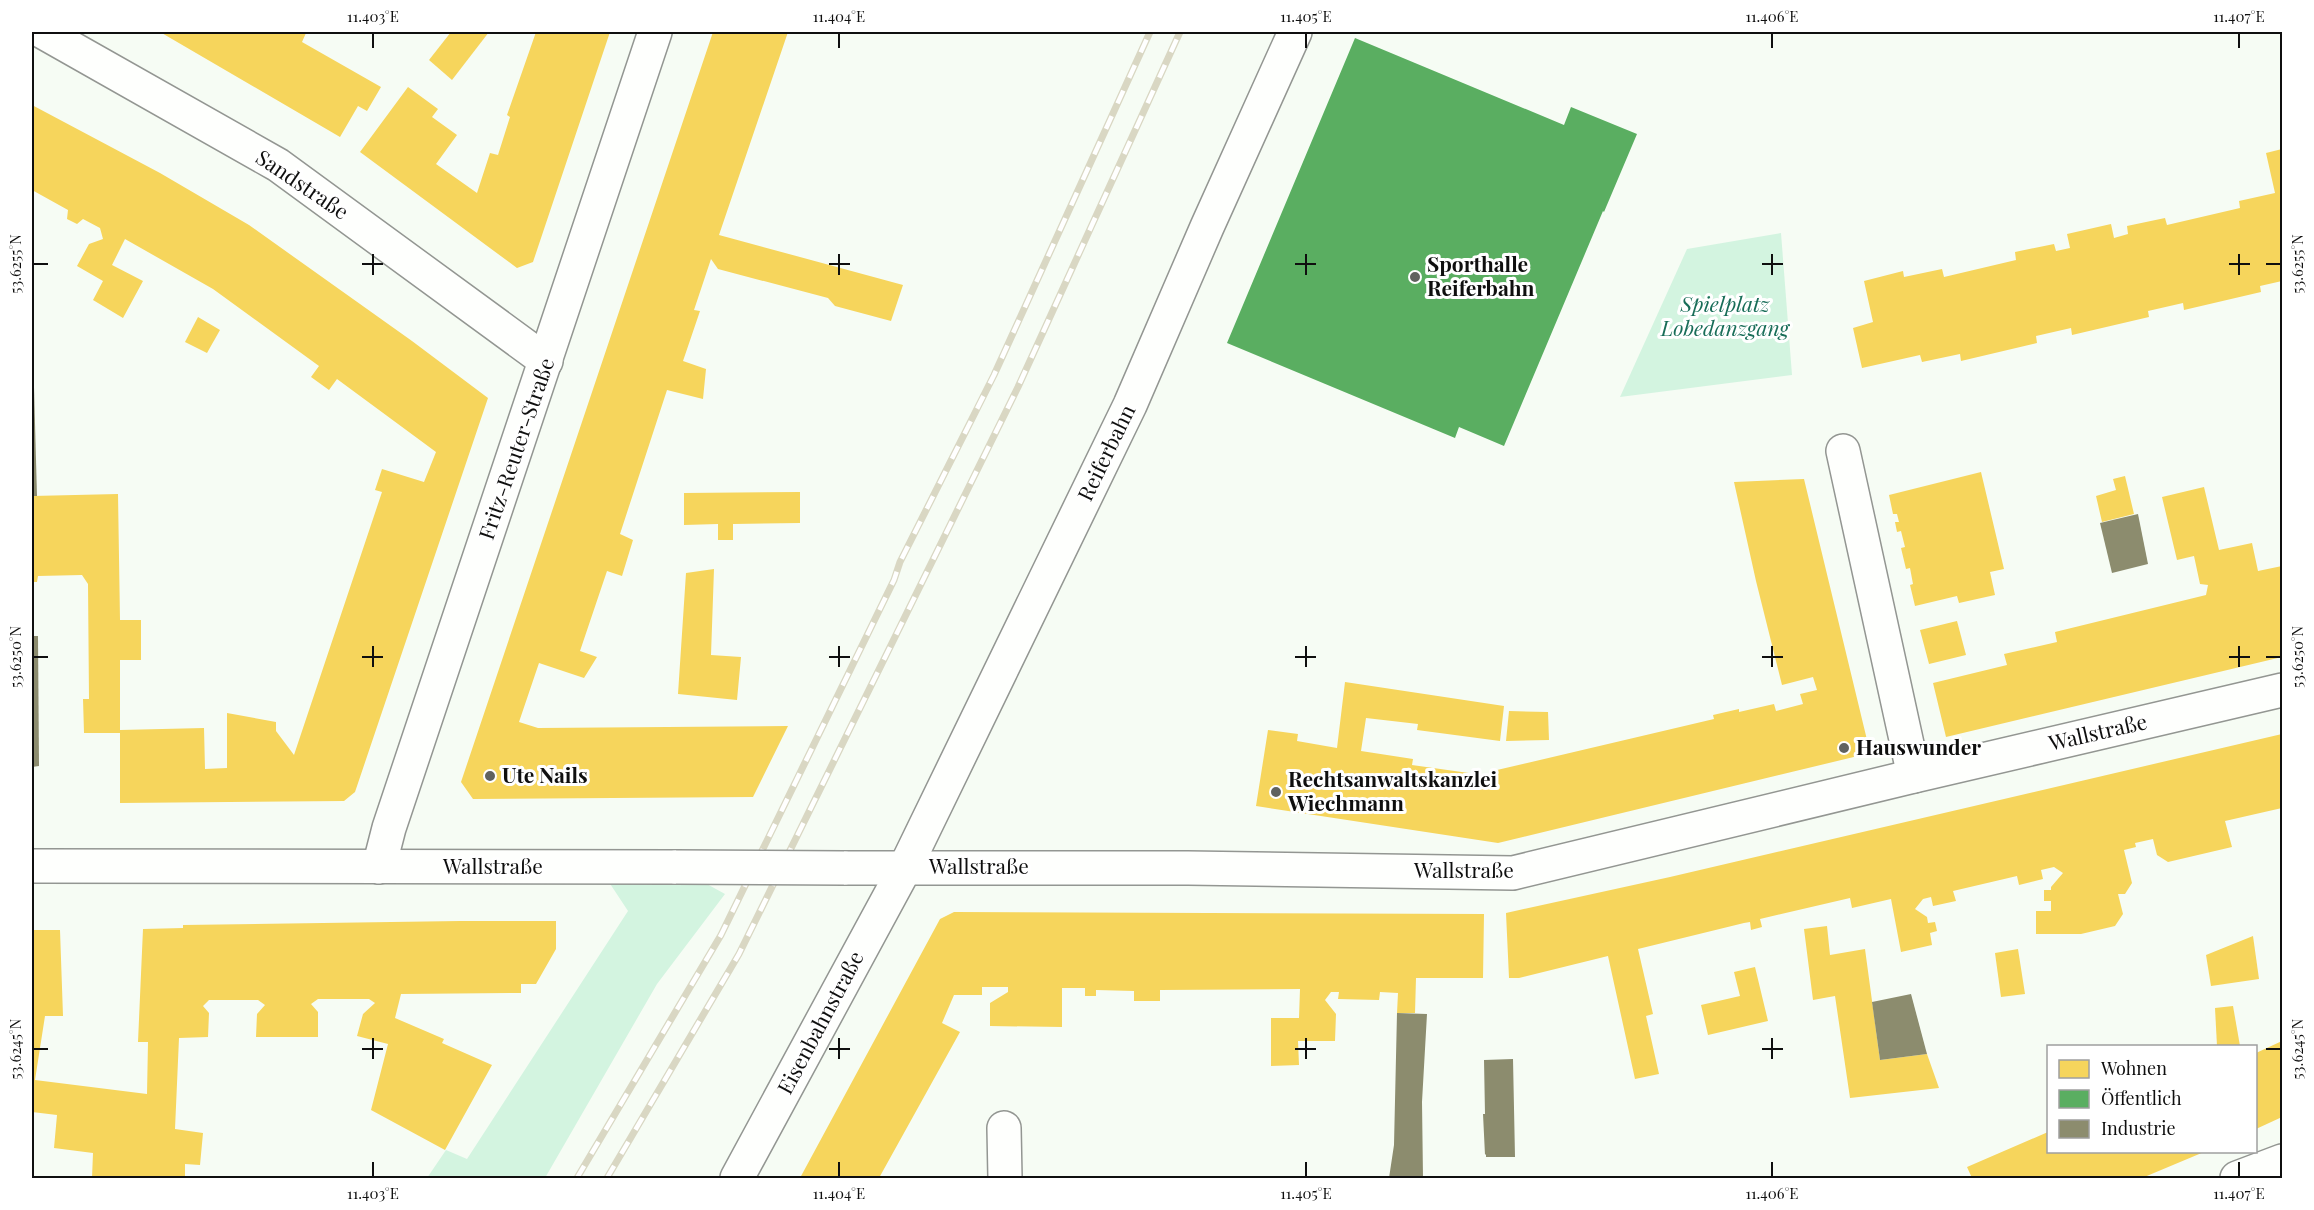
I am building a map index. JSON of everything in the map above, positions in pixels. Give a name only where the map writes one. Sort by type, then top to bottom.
[{"type":"street","name":"Sandstraße","points":[[44,32],[278,165],[546,361]]},
{"type":"street","name":"Fritz-Reuter-Straße","points":[[379,867],[389,828],[655,32]]},
{"type":"street","name":"Reiferbahn","points":[[905,868],[1130,405],[1295,32]]},
{"type":"street","points":[[1843,451],[1914,776]]},
{"type":"street","name":"Wallstraße","points":[[32,866],[1188,868],[1512,873],[2283,690]]},
{"type":"street","name":"Eisenbahnstraße","points":[[737,1179],[905,868]]},
{"type":"street","points":[[1004,1128],[1013,1178]]},
{"type":"street","points":[[2238,1179],[2283,1161]]},
{"type":"green space","name":"Spielplatz Lobedanzgang","points":[[1781,233],[1792,375],[1620,397],[1687,249]]},
{"type":"green space","points":[[599,867],[676,867],[725,894],[657,984],[545,1178],[427,1178],[446,1150],[467,1159],[628,911]]},
{"type":"building: Wohnen","points":[[160,32],[303,32],[306,33],[302,42],[381,87],[367,111],[358,106],[340,137]]},
{"type":"building: Wohnen","points":[[451,32],[489,32],[452,80],[429,60]]},
{"type":"building: Wohnen","points":[[536,32],[610,32],[533,262],[517,268],[360,152],[408,87],[438,109],[432,117],[457,135],[436,164],[477,193],[490,153],[498,155],[510,117],[507,115]]},
{"type":"building: Wohnen","points":[[713,32],[788,32],[719,235],[903,285],[891,321],[835,306],[828,298],[718,269],[711,259],[694,310],[700,311],[683,361],[706,369],[703,399],[667,390],[620,534],[633,540],[622,576],[607,571],[580,651],[597,657],[584,678],[539,663],[519,722],[538,728],[788,726],[753,797],[473,799],[461,782]]},
{"type":"building: Wohnen","points":[[32,105],[160,173],[249,225],[488,398],[355,792],[344,801],[120,803],[120,733],[84,733],[83,699],[89,699],[88,584],[82,575],[38,576],[37,582],[32,582],[32,496],[118,494],[120,620],[141,620],[141,660],[120,660],[120,730],[204,728],[205,769],[227,768],[227,713],[276,722],[276,731],[294,755],[382,492],[375,490],[382,469],[424,482],[436,452],[337,379],[329,390],[311,377],[319,366],[213,289],[125,239],[112,265],[143,281],[123,318],[93,300],[103,281],[77,266],[89,244],[103,239],[100,228],[83,219],[77,224],[67,219],[68,210],[32,190]]},
{"type":"building: Wohnen","points":[[2282,149],[2282,281],[2260,286],[2261,292],[2184,310],[2183,303],[2148,311],[2149,317],[2072,335],[2071,328],[2036,336],[2037,343],[1961,361],[1960,354],[1922,362],[1920,355],[1862,368],[1853,328],[1873,322],[1864,281],[1903,271],[1904,277],[1942,269],[1944,277],[2016,260],[2015,252],[2054,244],[2056,251],[2070,248],[2067,234],[2111,224],[2114,238],[2128,234],[2127,226],[2165,218],[2167,225],[2240,208],[2239,201],[2275,193],[2266,153]]},
{"type":"building: Wohnen","points":[[198,317],[220,330],[207,353],[185,342]]},
{"type":"building: Wohnen","points":[[1981,472],[2004,569],[1990,572],[1995,595],[1959,603],[1957,596],[1915,606],[1910,585],[1913,584],[1910,568],[1906,569],[1901,548],[1905,547],[1901,531],[1897,532],[1895,522],[1899,522],[1897,514],[1893,514],[1889,495]]},
{"type":"building: Wohnen","points":[[2125,476],[2134,514],[2102,522],[2096,496],[2116,490],[2113,479]]},
{"type":"building: Wohnen","points":[[1804,479],[1868,744],[1862,755],[1498,843],[1256,806],[1268,730],[1298,734],[1297,741],[1337,748],[1345,682],[1504,706],[1500,741],[1417,730],[1418,724],[1366,718],[1361,751],[1413,759],[1412,765],[1497,777],[1497,770],[1714,719],[1713,715],[1774,704],[1776,711],[1803,704],[1800,694],[1817,690],[1813,677],[1782,685],[1734,482]]},
{"type":"building: Wohnen","points":[[2204,487],[2219,550],[2252,543],[2258,571],[2282,566],[2282,657],[1946,737],[1933,683],[2007,665],[2004,654],[2057,642],[2055,632],[2206,595],[2208,585],[2200,584],[2194,556],[2177,560],[2162,497]]},
{"type":"building: Wohnen","points":[[800,492],[800,523],[733,524],[733,540],[718,540],[718,524],[684,525],[684,493]]},
{"type":"building: Wohnen","points":[[714,569],[711,655],[741,657],[737,700],[678,694],[686,573]]},
{"type":"building: Wohnen","points":[[1957,621],[1966,655],[1929,664],[1920,630]]},
{"type":"building: Wohnen","points":[[1509,711],[1548,712],[1549,740],[1506,741]]},
{"type":"building: Wohnen","points":[[2282,734],[2282,808],[2225,821],[2232,847],[2168,862],[2157,855],[2153,839],[2135,843],[2136,847],[2124,850],[2132,883],[2125,894],[2118,894],[2123,914],[2115,926],[2081,934],[2036,934],[2036,911],[2051,911],[2051,901],[2044,901],[2044,890],[2051,890],[2063,873],[2054,867],[2041,870],[2043,879],[2019,885],[2017,876],[1953,891],[1956,901],[1933,906],[1931,897],[1923,899],[1915,909],[1927,917],[1928,923],[1935,922],[1937,931],[1930,933],[1932,945],[1901,952],[1891,899],[1852,908],[1850,898],[1760,919],[1762,927],[1751,930],[1750,922],[1744,923],[1638,949],[1653,1014],[1646,1016],[1659,1074],[1635,1079],[1608,956],[1519,978],[1509,978],[1506,913]]},
{"type":"building: Wohnen","points":[[954,912],[1484,914],[1483,978],[1416,978],[1415,1013],[1397,1013],[1398,993],[1380,992],[1379,1000],[1338,999],[1339,992],[1331,992],[1325,1000],[1336,1014],[1335,1041],[1298,1041],[1299,1065],[1271,1066],[1271,1018],[1299,1018],[1300,989],[1160,990],[1160,1001],[1134,1001],[1134,991],[1096,990],[1096,996],[1085,996],[1085,988],[1062,988],[1062,1027],[990,1026],[990,1003],[1008,992],[1008,987],[982,987],[982,995],[954,995],[942,1023],[960,1032],[879,1178],[800,1178],[940,919]]},
{"type":"building: Wohnen","points":[[556,921],[556,949],[536,984],[521,984],[521,993],[401,994],[395,1018],[444,1039],[442,1043],[492,1065],[445,1150],[371,1110],[388,1044],[357,1036],[363,1014],[375,1003],[369,999],[318,999],[311,1004],[318,1012],[318,1037],[256,1037],[257,1014],[265,1005],[258,1000],[209,1000],[203,1006],[209,1013],[208,1037],[179,1038],[175,1129],[203,1133],[200,1165],[185,1164],[185,1178],[92,1178],[93,1153],[54,1148],[57,1115],[32,1112],[32,930],[60,930],[63,1016],[45,1016],[35,1080],[147,1094],[148,1042],[138,1042],[143,929],[183,928],[183,925]]},
{"type":"building: Wohnen","points":[[1827,926],[1830,955],[1865,949],[1880,1060],[1927,1054],[1939,1088],[1850,1098],[1835,996],[1813,1000],[1804,929]]},
{"type":"building: Wohnen","points":[[2253,936],[2259,979],[2211,986],[2206,955]]},
{"type":"building: Wohnen","points":[[2018,949],[2025,994],[2001,997],[1995,953]]},
{"type":"building: Wohnen","points":[[1755,967],[1768,1021],[1708,1035],[1701,1005],[1740,996],[1734,972]]},
{"type":"building: Wohnen","points":[[2233,1006],[2240,1045],[2217,1045],[2215,1008]]},
{"type":"building: Wohnen","points":[[2282,1041],[2282,1117],[2257,1129],[2257,1053]]},
{"type":"building: Wohnen","points":[[2047,1132],[2047,1153],[2202,1153],[2142,1178],[1972,1178],[1967,1167]]},
{"type":"building: Öffentlich","name":"Sporthalle Reiferbahn","points":[[1355,38],[1564,125],[1571,107],[1637,134],[1504,446],[1459,427],[1455,438],[1227,343]]},
{"type":"building: Industrie","points":[[32,387],[34,387],[37,496],[32,496]]},
{"type":"building: Industrie","points":[[2138,514],[2148,564],[2112,573],[2100,523]]},
{"type":"building: Industrie","points":[[32,636],[38,636],[39,766],[32,767]]},
{"type":"building: Industrie","points":[[1911,994],[1927,1054],[1880,1060],[1872,1002]]},
{"type":"building: Industrie","points":[[1397,1013],[1427,1014],[1422,1102],[1423,1178],[1389,1178],[1394,1145]]},
{"type":"building: Industrie","points":[[1513,1059],[1515,1157],[1486,1157],[1483,1114],[1485,1114],[1484,1060]]},
{"type":"railway","points":[[577,1178],[721,935],[894,580],[900,562],[994,375],[1150,32]]},
{"type":"railway","points":[[607,1178],[739,954],[1018,387],[1180,32]]},
{"type":"place","name":"Sporthalle Reiferbahn","points":[[1415,277]]},
{"type":"place","name":"Hauswunder","points":[[1844,748]]},
{"type":"place","name":"Ute Nails","points":[[490,776]]},
{"type":"place","name":"Rechtsanwaltskanzlei Wiechmann","points":[[1276,792]]}]
